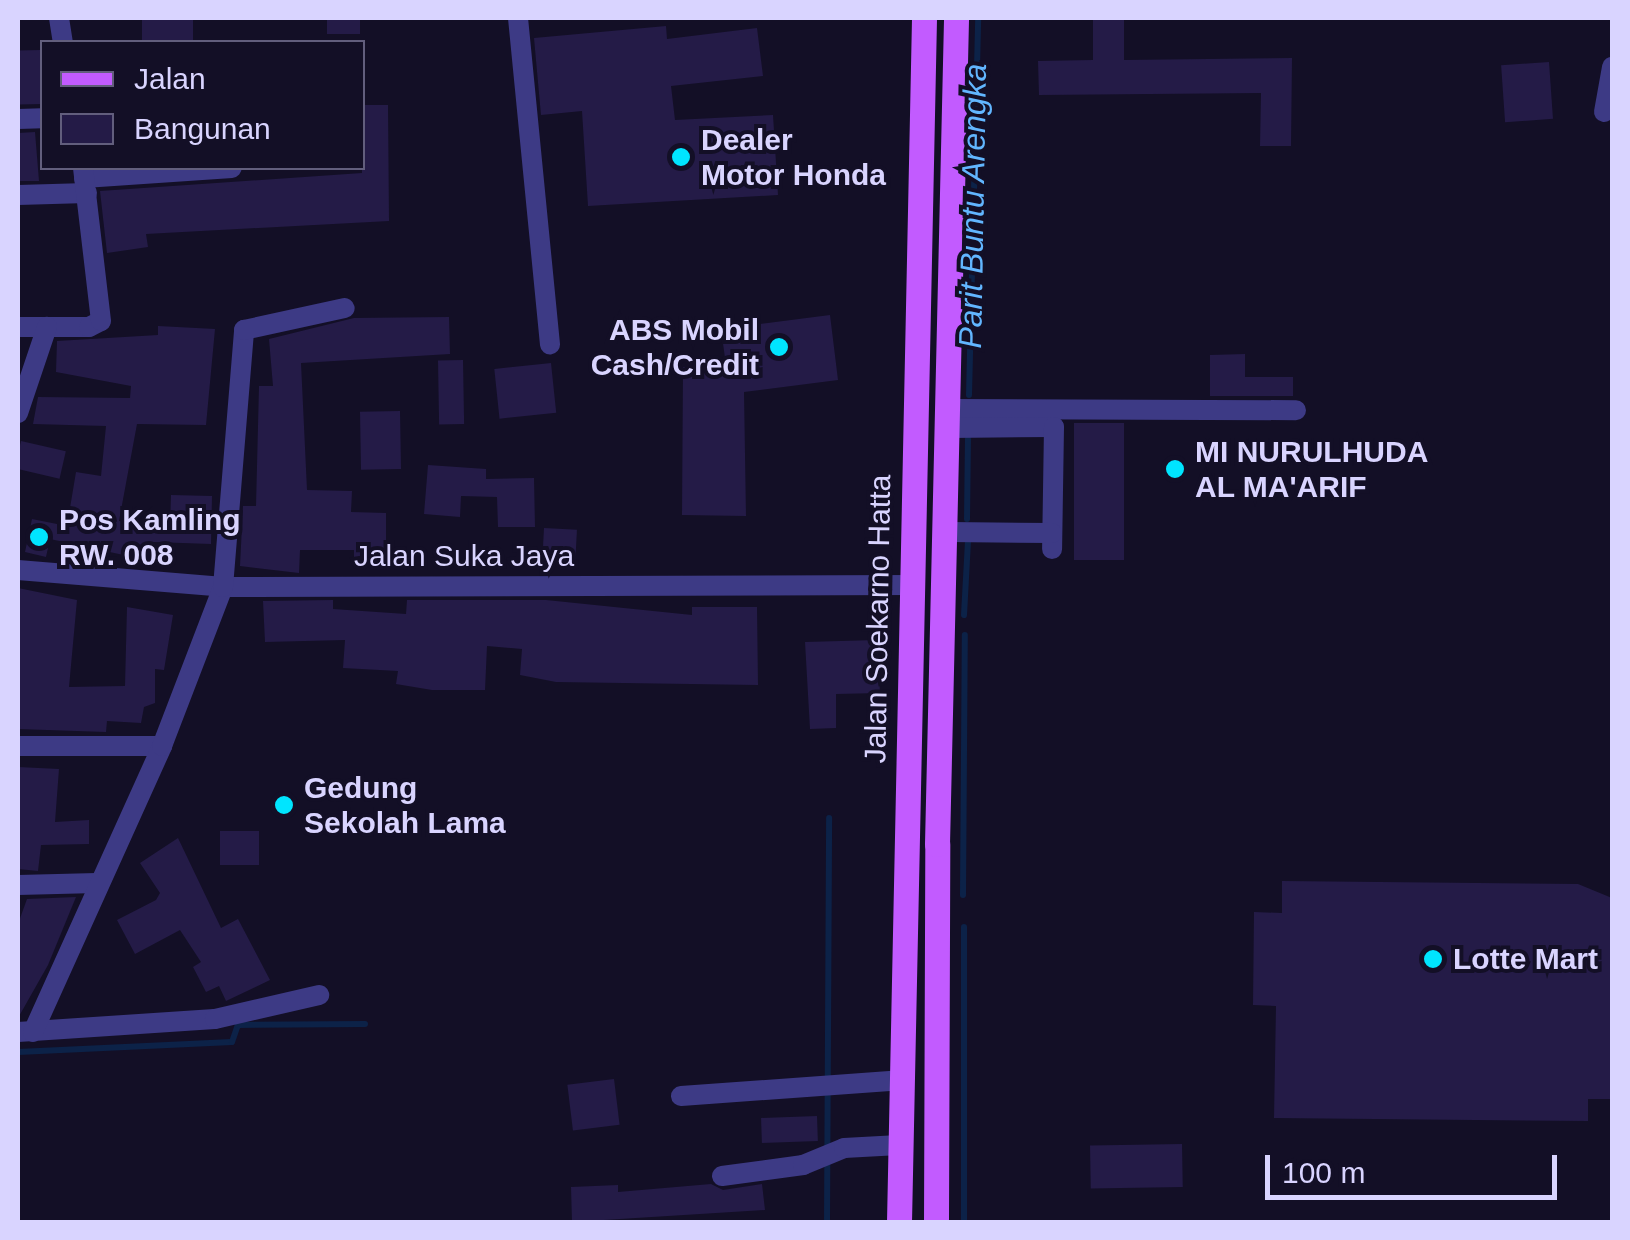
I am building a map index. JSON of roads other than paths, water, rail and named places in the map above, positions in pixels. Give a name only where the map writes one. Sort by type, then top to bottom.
[{"type":"main road","name":"Jalan Soekarno Hatta","points":[[899,1222],[924,18]]},
{"type":"main road","points":[[936,1222],[938,844],[949,532],[956,18]]},
{"type":"main road","points":[[905,844],[938,844]]},
{"type":"street","points":[[518,18],[550,344]]},
{"type":"street","points":[[1604,112],[1612,67]]},
{"type":"street","points":[[18,195],[85,179],[205,170]]},
{"type":"street","points":[[18,327],[101,321],[85,179]]},
{"type":"street","points":[[319,995],[215,1019],[25,1032],[162,746],[222,587],[244,330],[345,308]]},
{"type":"street","points":[[18,412],[47,327]]},
{"type":"street","points":[[950,418],[1296,410]]},
{"type":"street","points":[[949,532],[1052,541],[1054,428],[950,418]]},
{"type":"street","name":"Jalan Suka Jaya","points":[[18,570],[222,587],[912,585]]},
{"type":"street","points":[[18,746],[162,746]]},
{"type":"street","points":[[18,885],[97,883]]},
{"type":"street","points":[[681,1096],[903,1080]]},
{"type":"street","points":[[722,1176],[803,1166],[844,1148],[899,1145]]},
{"type":"waterway","name":"Parit Buntu Arengka","points":[[969,395],[978,18]]},
{"type":"waterway","name":"Parit Buntu Arengka","points":[[967,519],[968,439]]},
{"type":"waterway","name":"Parit Buntu Arengka","points":[[964,615],[968,542]]},
{"type":"waterway","name":"Parit Buntu Arengka","points":[[963,895],[965,635]]},
{"type":"waterway","points":[[827,1222],[829,818]]},
{"type":"waterway","name":"Parit Buntu Arengka","points":[[964,927],[964,1222]]},
{"type":"waterway","points":[[18,1052],[232,1042],[238,1025],[365,1024]]},
{"type":"place","name":"Dealer Motor Honda","points":[[681,157]]},
{"type":"place","name":"ABS Mobil Cash/Credit","points":[[779,347]]},
{"type":"place","name":"MI NURULHUDA AL MA'ARIF","points":[[1175,469]]},
{"type":"place","name":"Pos Kamling RW. 008","points":[[39,537]]},
{"type":"place","name":"Gedung Sekolah Lama","points":[[284,805]]},
{"type":"place","name":"Lotte Mart","points":[[1433,959]]}]
